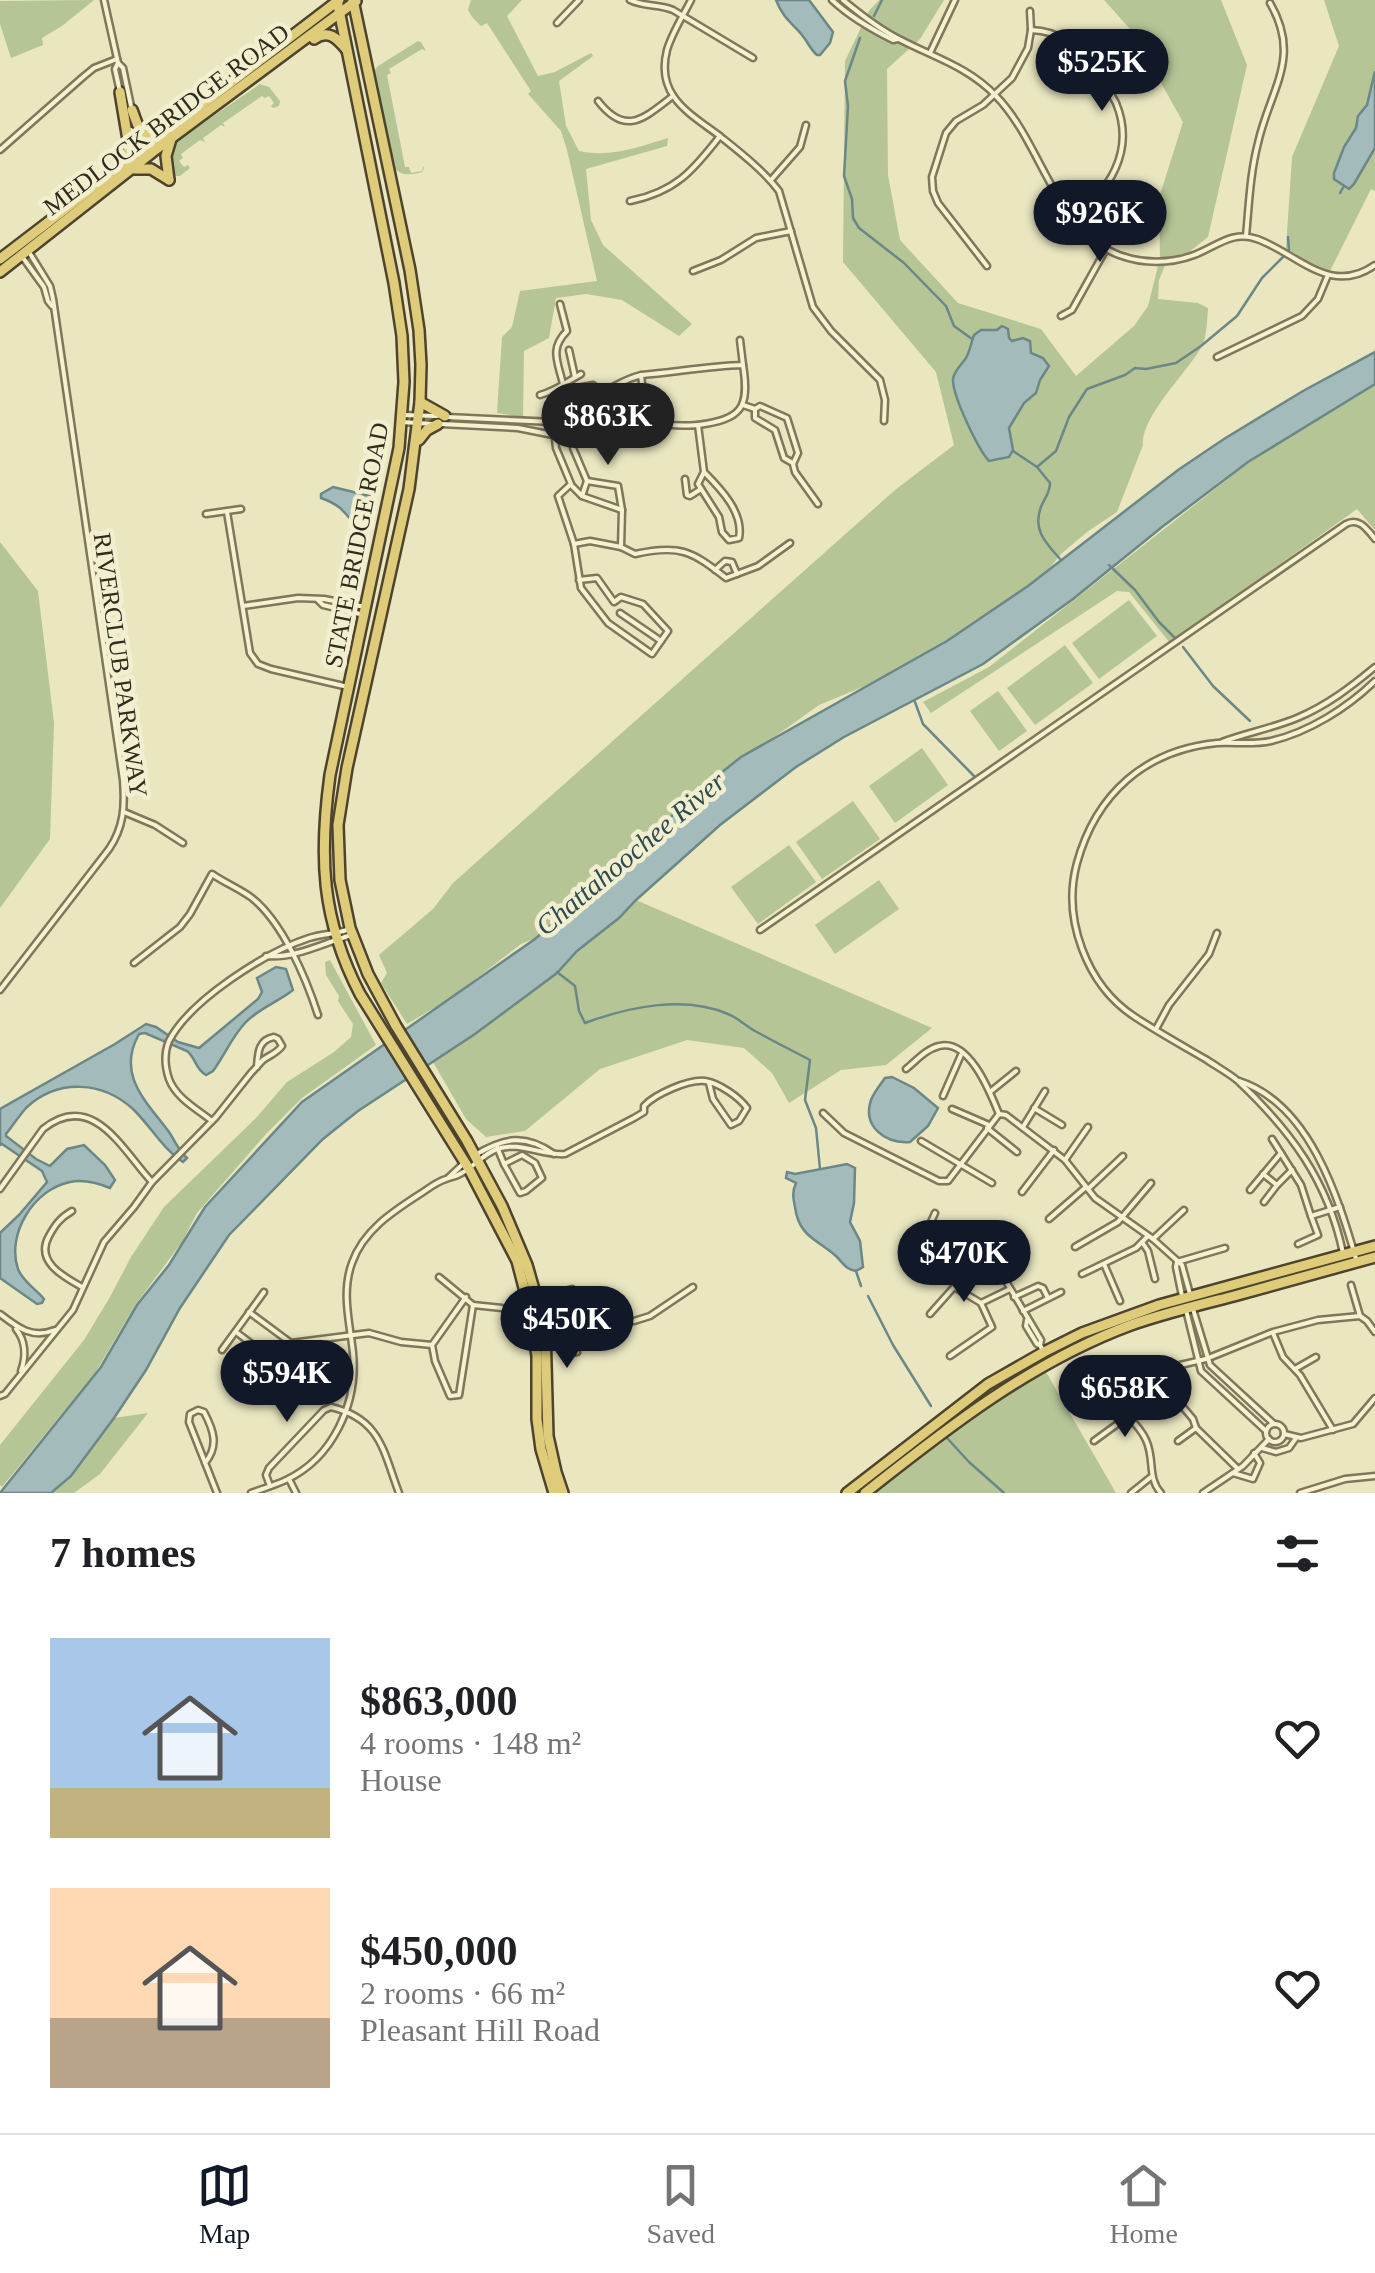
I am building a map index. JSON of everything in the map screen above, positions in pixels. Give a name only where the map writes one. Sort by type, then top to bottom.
[{"type":"highway","name":"STATE BRIDGE ROAD","points":[[338,0],[394,283],[404,382],[399,448],[361,611],[330,774],[323,861],[327,904],[346,966],[467,1166],[517,1261]]},
{"type":"highway","name":"MEDLOCK BRIDGE ROAD","points":[[168,135],[338,0]]},
{"type":"highway","name":"STATE BRIDGE ROAD","points":[[355,1],[410,270],[419,330],[420,402],[402,522],[347,768],[338,824],[340,880],[352,931],[368,974],[502,1206],[528,1264],[545,1328]]},
{"type":"highway","name":"MEDLOCK BRIDGE ROAD","points":[[0,272],[146,151],[355,1]]},
{"type":"highway","points":[[294,47],[327,34],[338,39],[348,51]]},
{"type":"highway","points":[[120,92],[129,146],[127,166],[144,168],[169,180],[168,135],[141,131],[132,110]]},
{"type":"highway","name":"MEDLOCK BRIDGE ROAD","points":[[0,259],[127,166]]},
{"type":"highway","points":[[415,447],[424,433],[442,420],[420,402]]},
{"type":"highway","points":[[865,1493],[969,1413],[1050,1363],[1188,1302],[1208,1302],[1350,1258],[1375,1246]]},
{"type":"highway","points":[[846,1493],[988,1384],[1042,1348],[1135,1313],[1350,1258],[1375,1256]]},
{"type":"highway","points":[[517,1261],[524,1268],[545,1328],[548,1436],[563,1493]]},
{"type":"highway","points":[[517,1261],[530,1307],[537,1356],[541,1449],[554,1493]]},
{"type":"street","points":[[104,0],[129,126],[146,151]]},
{"type":"street","points":[[557,24],[579,0]]},
{"type":"street","points":[[630,0],[666,7],[753,58]]},
{"type":"street","points":[[692,0],[666,58],[666,78],[673,96],[688,114],[720,136],[779,191],[809,297],[819,318],[880,380],[885,400],[884,421]]},
{"type":"street","points":[[832,0],[877,32],[898,39]]},
{"type":"street","points":[[843,0],[898,39],[964,70],[995,95],[1019,125],[1070,215],[1106,249],[1135,260],[1166,262],[1195,255],[1226,238],[1246,236],[1328,275],[1356,275],[1375,266]]},
{"type":"street","points":[[930,52],[954,0]]},
{"type":"street","points":[[1246,236],[1256,147],[1285,55],[1283,30],[1270,3]]},
{"type":"street","points":[[987,266],[938,203],[932,177],[949,128],[995,95],[1020,65],[1028,48],[1030,11]]},
{"type":"street","points":[[1031,30],[1056,34],[1078,48],[1110,92],[1121,118],[1122,148],[1113,176],[1095,200],[1070,215]]},
{"type":"street","points":[[117,61],[123,68],[134,126],[146,151]]},
{"type":"street","points":[[0,150],[94,68],[117,61]]},
{"type":"street","points":[[598,101],[612,117],[630,122],[673,96]]},
{"type":"street","points":[[771,180],[800,147],[806,125]]},
{"type":"street","points":[[630,201],[658,194],[680,181],[720,136]]},
{"type":"street","points":[[693,271],[721,260],[756,238],[791,232]]},
{"type":"street","points":[[1061,316],[1072,310],[1106,249]]},
{"type":"street","name":"RIVERCLUB PARKWAY","points":[[0,990],[110,850],[124,812],[52,306],[25,252]]},
{"type":"street","points":[[1217,357],[1298,320],[1318,299],[1328,275]]},
{"type":"street","points":[[560,304],[567,331],[555,352],[563,384]]},
{"type":"street","points":[[642,375],[645,407],[655,421],[671,427],[698,426],[730,418],[743,405],[746,387],[740,340]]},
{"type":"street","points":[[569,350],[575,378]]},
{"type":"street","points":[[402,418],[553,422],[568,417],[616,384],[642,375],[743,365]]},
{"type":"street","points":[[540,395],[558,390],[581,374]]},
{"type":"street","points":[[563,384],[572,388],[593,384],[601,393]]},
{"type":"street","points":[[418,420],[564,435],[575,430],[601,393]]},
{"type":"street","points":[[743,405],[755,410]]},
{"type":"street","points":[[755,410],[760,406],[787,418],[798,453],[793,464]]},
{"type":"street","points":[[755,410],[755,418],[775,430],[784,458],[793,464],[818,504]]},
{"type":"street","points":[[583,419],[610,432]]},
{"type":"street","points":[[553,422],[556,448],[571,484],[582,496],[622,510]]},
{"type":"street","points":[[698,426],[704,472],[736,512],[742,525],[740,538],[729,540],[722,532],[719,517],[698,484],[704,472]]},
{"type":"street","points":[[574,448],[587,481],[582,496]]},
{"type":"street","points":[[685,479],[687,496],[701,490]]},
{"type":"street","points":[[587,481],[618,486],[622,510],[620,547]]},
{"type":"street","points":[[571,484],[558,496],[574,544],[580,588],[612,626],[652,654],[668,630],[643,604],[621,598],[614,602]]},
{"type":"street","points":[[206,514],[241,509]]},
{"type":"street","points":[[227,512],[250,654],[258,664],[271,669],[348,687]]},
{"type":"street","points":[[760,930],[1352,520],[1375,539]]},
{"type":"street","points":[[574,544],[590,542],[635,554],[674,550],[696,555],[726,578],[758,566],[790,543]]},
{"type":"street","points":[[715,570],[726,560],[732,562],[737,574]]},
{"type":"street","points":[[579,580],[597,578],[620,614],[661,642]]},
{"type":"street","points":[[243,606],[298,598],[324,599],[361,611]]},
{"type":"street","points":[[318,600],[323,605],[361,611]]},
{"type":"street","points":[[612,626],[620,614]]},
{"type":"street","points":[[1218,744],[1294,720],[1333,700],[1375,667]]},
{"type":"street","points":[[1350,1258],[1312,1168],[1288,1134],[1238,1082],[1132,1016],[1111,996],[1085,956],[1072,898],[1082,845],[1113,792],[1128,777],[1166,755],[1190,747],[1281,738],[1325,718],[1375,681]]},
{"type":"street","points":[[124,812],[183,843]]},
{"type":"street","points":[[134,963],[180,927],[212,874],[262,907],[278,928],[318,1015]]},
{"type":"street","points":[[212,1121],[182,1098],[171,1084],[165,1056],[174,1034],[200,1005],[266,956],[321,946],[352,931]]},
{"type":"street","points":[[1156,1029],[1169,1005],[1209,954],[1217,933]]},
{"type":"street","points":[[290,950],[310,937],[337,936]]},
{"type":"street","points":[[2,1397],[72,1310],[104,1242],[152,1182],[212,1121],[257,1067],[280,1049],[278,1039],[263,1041],[257,1067]]},
{"type":"street","points":[[906,1069],[928,1050],[951,1045],[976,1064],[999,1114]]},
{"type":"street","points":[[943,1096],[962,1053]]},
{"type":"street","points":[[990,1092],[1016,1071]]},
{"type":"street","points":[[250,1493],[289,1479],[311,1464],[341,1424],[353,1383],[347,1280],[357,1251],[380,1222],[496,1146],[564,1154],[644,1112],[646,1102],[670,1090],[704,1081],[731,1094],[748,1108],[739,1121],[731,1125],[713,1100],[708,1083]]},
{"type":"street","points":[[1238,1082],[1255,1086],[1274,1100],[1301,1130],[1327,1171],[1340,1207],[1350,1258]]},
{"type":"street","points":[[1022,1127],[1045,1091]]},
{"type":"street","points":[[1034,1108],[1062,1125]]},
{"type":"street","points":[[952,1109],[988,1127],[1016,1152]]},
{"type":"street","points":[[824,1113],[844,1132],[948,1182],[999,1114]]},
{"type":"street","points":[[999,1114],[1054,1150],[1087,1188],[1182,1265],[1197,1361],[1204,1374],[1266,1431],[1269,1439]]},
{"type":"street","points":[[0,1189],[37,1135],[50,1123],[68,1116],[102,1125],[152,1182]]},
{"type":"street","points":[[1065,1160],[1088,1127]]},
{"type":"street","points":[[1272,1139],[1301,1186],[1318,1235],[1298,1244]]},
{"type":"street","points":[[921,1141],[992,1183]]},
{"type":"street","points":[[496,1146],[504,1164],[519,1193],[542,1181],[535,1163],[527,1157],[522,1155],[504,1164]]},
{"type":"street","points":[[1022,1192],[1054,1150]]},
{"type":"street","points":[[1250,1190],[1281,1153]]},
{"type":"street","points":[[1049,1219],[1123,1156]]},
{"type":"street","points":[[1264,1202],[1292,1170]]},
{"type":"street","points":[[1263,1174],[1277,1186]]},
{"type":"street","points":[[1075,1246],[1121,1218],[1151,1183]]},
{"type":"street","points":[[1311,1216],[1340,1207]]},
{"type":"street","points":[[1082,1274],[1136,1248],[1184,1210]]},
{"type":"street","points":[[72,1212],[58,1221],[44,1252],[52,1267],[82,1287]]},
{"type":"street","points":[[935,1214],[923,1240],[942,1251],[953,1250],[970,1257],[1004,1278],[1036,1344],[1050,1363]]},
{"type":"street","points":[[970,1257],[986,1229],[1000,1236],[985,1266]]},
{"type":"street","points":[[1142,1242],[1155,1280]]},
{"type":"street","points":[[1177,1262],[1225,1248]]},
{"type":"street","points":[[1104,1264],[1120,1301]]},
{"type":"street","points":[[439,1276],[473,1305],[502,1308]]},
{"type":"street","points":[[1351,1284],[1360,1316]]},
{"type":"street","points":[[1014,1297],[1038,1286],[1048,1298]]},
{"type":"street","points":[[545,1328],[594,1320],[634,1321],[650,1316],[692,1287]]},
{"type":"street","points":[[930,1314],[954,1287],[981,1304],[992,1327],[950,1356]]},
{"type":"street","points":[[571,1326],[574,1304],[572,1289],[561,1292],[563,1303],[574,1304]]},
{"type":"street","points":[[981,1304],[1010,1289]]},
{"type":"street","points":[[222,1350],[264,1292]]},
{"type":"street","points":[[1022,1311],[1061,1292]]},
{"type":"street","points":[[466,1297],[432,1344],[450,1396],[460,1395],[473,1305]]},
{"type":"street","points":[[1188,1302],[1214,1371],[1281,1426],[1284,1434]]},
{"type":"street","points":[[1196,1320],[1208,1302]]},
{"type":"street","points":[[250,1312],[291,1343]]},
{"type":"street","points":[[0,1314],[24,1332],[38,1334],[60,1328]]},
{"type":"street","points":[[1166,1314],[1190,1324]]},
{"type":"street","points":[[1162,1493],[1151,1478],[1147,1442],[1116,1402],[1118,1391],[1146,1373],[1197,1361],[1273,1332],[1318,1320],[1360,1316],[1375,1332]]},
{"type":"street","points":[[11,1322],[24,1347],[24,1362],[17,1380]]},
{"type":"street","points":[[236,1332],[276,1362]]},
{"type":"street","points":[[1273,1332],[1283,1357],[1295,1369],[1333,1430]]},
{"type":"street","points":[[259,1386],[291,1343],[375,1334],[401,1342],[432,1344]]},
{"type":"street","points":[[1295,1369],[1316,1357]]},
{"type":"street","points":[[1169,1367],[1172,1394],[1235,1471],[1253,1478],[1260,1463],[1254,1454]]},
{"type":"street","points":[[1074,1399],[1098,1386],[1118,1391]]},
{"type":"street","points":[[1238,1406],[1245,1398]]},
{"type":"street","points":[[1284,1434],[1296,1438],[1353,1424],[1375,1398]]},
{"type":"street","points":[[270,1486],[266,1475],[269,1468],[330,1407],[368,1424],[376,1434],[399,1493]]},
{"type":"street","points":[[205,1463],[215,1442],[204,1412],[198,1410],[190,1414],[189,1422],[205,1463],[217,1493]]},
{"type":"street","points":[[1094,1441],[1128,1417]]},
{"type":"street","points":[[1266,1431],[1274,1424]]},
{"type":"street","points":[[1178,1442],[1196,1428]]},
{"type":"street","points":[[1269,1439],[1279,1442],[1284,1434]]},
{"type":"street","points":[[1262,1448],[1276,1452],[1289,1448],[1296,1438]]},
{"type":"street","points":[[1202,1493],[1235,1471],[1269,1439]]},
{"type":"street","points":[[1300,1493],[1346,1479],[1375,1476]]},
{"type":"street","points":[[1131,1493],[1151,1478]]},
{"type":"street","points":[[289,1479],[296,1493]]},
{"type":"green space","points":[[94,0],[42,38],[43,45],[11,58],[0,24],[0,1]]},
{"type":"green space","points":[[471,0],[522,0],[507,16],[538,76],[555,72],[591,53],[593,56],[559,81],[566,126],[579,151],[613,152],[668,138],[667,146],[586,169],[591,220],[603,245],[692,324],[679,336],[622,300],[586,294],[556,298],[549,338],[524,351],[523,417],[497,413],[502,337],[512,327],[520,291],[597,281],[561,131],[528,94],[531,91],[487,23],[481,26],[472,17],[468,10]]},
{"type":"green space","points":[[879,0],[944,0],[920,39],[887,69],[888,175],[900,240],[958,303],[1041,329],[1076,376],[1134,326],[1148,306],[1160,258],[1159,198],[1183,122],[1131,30],[1104,0],[1221,0],[1247,65],[1208,237],[1189,252],[1168,258],[1159,280],[1158,299],[1198,303],[1208,308],[1201,348],[1149,422],[1117,512],[1061,554],[1010,607],[889,676],[819,705],[756,750],[561,928],[521,944],[451,998],[407,1024],[381,983],[387,973],[379,955],[433,909],[453,883],[895,490],[954,445],[936,372],[843,262],[845,61],[869,11]]},
{"type":"green space","points":[[1324,0],[1375,0],[1375,191],[1371,189],[1330,271],[1286,248],[1292,157],[1339,46]]},
{"type":"green space","points":[[418,41],[426,51],[422,49],[389,69],[391,73],[387,75],[405,167],[411,173],[424,168],[422,172],[406,174],[393,166],[373,72]]},
{"type":"green space","points":[[260,84],[269,87],[280,101],[279,106],[273,108],[269,96],[262,96],[223,123],[225,127],[221,125],[203,138],[205,142],[200,140],[181,154],[183,158],[179,161],[190,168],[174,176],[168,151],[174,143]]},
{"type":"green space","points":[[1375,384],[1375,530],[1357,509],[1170,643],[1129,592],[1117,591],[931,713],[923,702],[989,667],[1248,463]]},
{"type":"green space","points":[[0,542],[38,591],[54,723],[50,839],[0,908]]},
{"type":"green space","points":[[1129,600],[1157,636],[1099,679],[1072,643]]},
{"type":"green space","points":[[1065,645],[1093,683],[1035,725],[1007,688]]},
{"type":"green space","points":[[998,691],[1027,731],[999,751],[970,711]]},
{"type":"green space","points":[[922,748],[948,785],[895,823],[869,786]]},
{"type":"green space","points":[[853,801],[880,839],[822,879],[796,842]]},
{"type":"green space","points":[[789,845],[816,882],[758,924],[731,887]]},
{"type":"green space","points":[[879,880],[899,909],[835,954],[815,925]]},
{"type":"green space","points":[[636,900],[932,1028],[886,1065],[841,1070],[789,1103],[772,1073],[744,1048],[687,1040],[600,1069],[525,1131],[486,1137],[466,1119],[433,1062],[557,973]]},
{"type":"green space","points":[[330,960],[376,1045],[302,1098],[197,1213],[95,1373],[2,1487],[0,1445],[84,1340],[164,1207],[256,1118],[287,1082],[351,1037],[353,1024],[326,975],[325,962]]},
{"type":"green space","points":[[1042,1370],[1116,1493],[873,1493],[935,1445]]},
{"type":"green space","points":[[148,1413],[100,1474],[74,1493],[51,1493],[71,1476],[114,1418]]},
{"type":"water","points":[[776,0],[809,0],[833,32],[820,55],[787,19]]},
{"type":"water","points":[[1375,71],[1375,148],[1349,189],[1334,179],[1334,173],[1358,116],[1367,105]]},
{"type":"water","points":[[1002,326],[1008,329],[1012,341],[1030,341],[1031,353],[1049,366],[1036,393],[1024,403],[1009,428],[1013,450],[1009,457],[989,461],[966,421],[953,379],[974,335]]},
{"type":"water","points":[[1375,352],[1375,384],[1248,462],[983,664],[844,737],[796,767],[720,825],[557,973],[323,1139],[229,1235],[180,1308],[146,1370],[71,1476],[51,1493],[0,1493],[101,1367],[137,1305],[169,1265],[205,1207],[302,1102],[535,939],[741,757],[947,641],[1028,586],[1178,470],[1303,391]]},
{"type":"water","points":[[333,487],[370,496],[374,502],[368,522],[357,527],[338,506],[321,498]]},
{"type":"water","points":[[276,967],[286,969],[293,990],[245,1023],[213,1071],[206,1075],[187,1051],[139,1034],[133,1049],[132,1075],[143,1098],[187,1158],[183,1162],[134,1110],[109,1093],[66,1088],[39,1098],[26,1108],[6,1136],[50,1166],[67,1149],[84,1145],[115,1180],[110,1188],[80,1181],[57,1186],[26,1215],[15,1256],[20,1274],[44,1299],[42,1303],[37,1304],[0,1278],[0,1233],[47,1182],[42,1171],[0,1145],[0,1109],[146,1024],[178,1042],[199,1048],[258,999],[262,992],[257,978]]},
{"type":"water","points":[[892,1077],[914,1088],[938,1108],[928,1126],[910,1142],[885,1137],[870,1118],[874,1094],[885,1078]]},
{"type":"water","points":[[847,1164],[855,1168],[850,1222],[860,1241],[863,1267],[856,1271],[800,1225],[794,1203],[796,1183],[786,1178],[787,1172],[795,1174]]},
{"type":"waterway","points":[[874,16],[882,0]]},
{"type":"waterway","points":[[860,38],[845,81],[848,106],[844,176],[852,199],[853,218],[859,228],[904,263],[946,306],[954,326],[972,339]]},
{"type":"waterway","points":[[1340,193],[1344,186]]},
{"type":"waterway","points":[[1288,237],[1289,250]]},
{"type":"waterway","points":[[1037,467],[1056,451],[1069,417],[1087,389],[1135,368],[1176,363],[1237,316],[1262,278],[1283,257]]},
{"type":"waterway","points":[[1013,451],[1037,467],[1050,483],[1038,523],[1042,536],[1061,560]]},
{"type":"waterway","points":[[1109,565],[1175,638]]},
{"type":"waterway","points":[[1183,647],[1213,686],[1250,721]]},
{"type":"waterway","points":[[915,702],[923,724],[974,776]]},
{"type":"waterway","points":[[557,972],[575,986],[585,1023],[638,1008],[693,1005],[732,1016],[810,1060],[805,1100],[816,1128],[820,1169]]},
{"type":"waterway","points":[[856,1271],[861,1286]]},
{"type":"waterway","points":[[868,1296],[931,1406]]},
{"type":"waterway","points":[[947,1438],[1004,1493]]},
{"type":"water label","name":"Chattahoochee River","points":[[630,853]]}]
